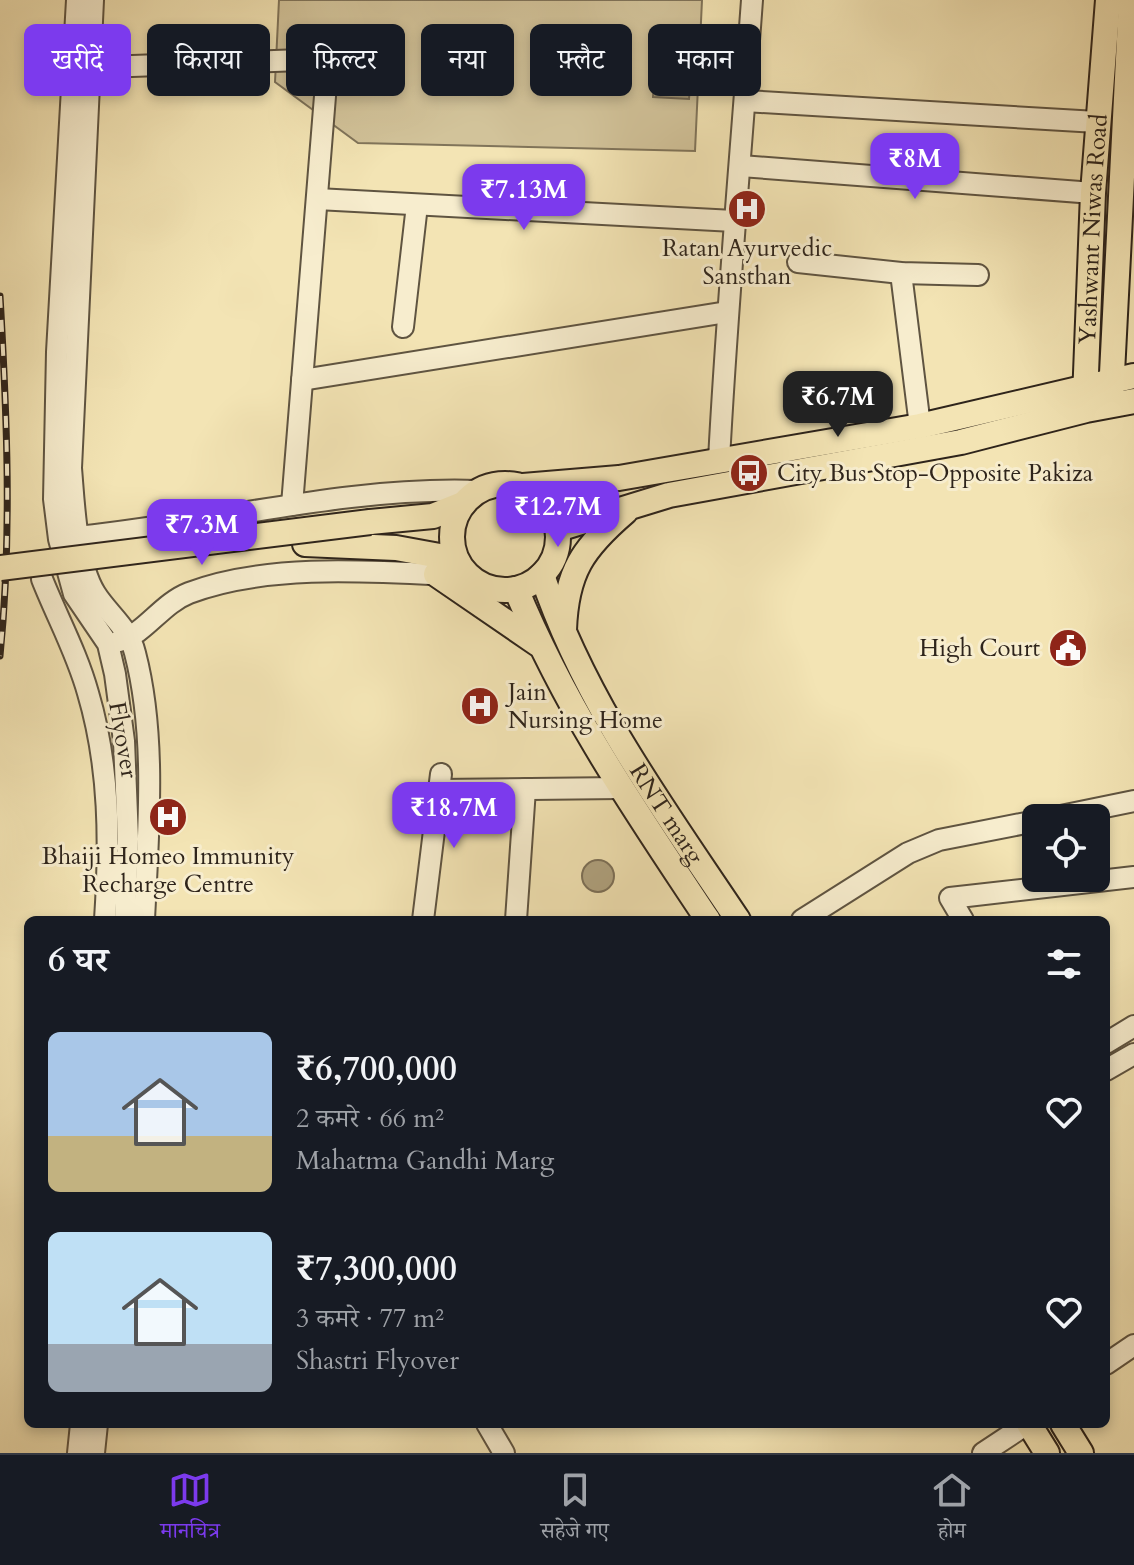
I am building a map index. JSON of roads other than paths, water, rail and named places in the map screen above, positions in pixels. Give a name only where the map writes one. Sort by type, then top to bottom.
[{"type":"main road","name":"Yashwant Niwas Road","points":[[1085,398],[1097,122],[1108,0]]},
{"type":"main road","name":"Yashwant Niwas Road","points":[[1122,404],[1131,0]]},
{"type":"main road","points":[[558,529],[633,505],[715,485],[961,442],[1085,398],[1122,378]]},
{"type":"main road","points":[[0,568],[433,516],[498,484],[523,486],[619,478],[1085,398],[1122,404]]},
{"type":"main road","points":[[470,497],[454,521],[452,540],[462,567],[485,587],[516,589],[542,575],[554,560],[558,529],[555,517],[542,498],[523,486]]},
{"type":"main road","points":[[564,634],[567,593],[578,563],[601,533],[633,505]]},
{"type":"main road","points":[[0,584],[305,544],[370,547],[462,567]]},
{"type":"main road","points":[[436,574],[540,645]]},
{"type":"main road","name":"RNT marg","points":[[542,575],[564,634],[612,731],[735,916]]},
{"type":"main road","name":"RNT marg","points":[[516,589],[540,645],[590,742],[705,916]]},
{"type":"main road","points":[[1031,1428],[1047,1453]]},
{"type":"main road","points":[[1065,1428],[1081,1453]]},
{"type":"street","points":[[77,0],[78,24]]},
{"type":"street","points":[[88,24],[93,0]]},
{"type":"street","points":[[719,460],[727,312],[752,0]]},
{"type":"street","points":[[131,66],[328,59],[292,505]]},
{"type":"street","points":[[79,96],[63,439],[74,594],[108,644],[124,741],[128,839],[125,916]]},
{"type":"street","points":[[745,101],[1097,122]]},
{"type":"street","points":[[741,166],[1093,193]]},
{"type":"street","points":[[317,199],[734,221]]},
{"type":"street","points":[[403,327],[417,205]]},
{"type":"street","points":[[798,262],[901,273],[978,275]]},
{"type":"street","points":[[901,273],[920,426]]},
{"type":"street","points":[[302,380],[727,312]]},
{"type":"street","points":[[69,538],[292,505],[452,490],[470,497]]},
{"type":"street","points":[[69,538],[93,591],[130,638],[138,669],[146,743],[144,916]]},
{"type":"street","points":[[108,644],[130,638],[158,611],[182,597],[251,579],[301,572],[436,574],[462,567]]},
{"type":"street","name":"Flyover","points":[[42,579],[83,679],[102,748],[108,811],[105,916]]},
{"type":"street","points":[[423,916],[440,782],[525,789],[621,788]]},
{"type":"street","points":[[516,916],[525,789]]},
{"type":"street","points":[[1110,806],[1134,801]]},
{"type":"street","points":[[808,916],[908,853],[939,840],[1022,824]]},
{"type":"street","points":[[961,916],[950,898],[1134,877]]},
{"type":"street","points":[[1110,1041],[1134,1026]]},
{"type":"street","points":[[1110,1068],[1134,1054]]},
{"type":"street","points":[[1110,1361],[1134,1345]]},
{"type":"street","points":[[78,1453],[81,1428]]},
{"type":"street","points":[[94,1453],[97,1428]]},
{"type":"street","points":[[489,1428],[504,1453]]},
{"type":"street","points":[[983,1453],[1022,1428]]},
{"type":"water","points":[[653,96],[689,96],[689,99]]},
{"type":"water","points":[[598,860],[609,865],[614,876],[609,887],[598,892],[587,887],[582,876],[587,865]]},
{"type":"railway","points":[[0,296],[7,476],[6,566],[0,656]]},
{"type":"place","name":"Ratan Ayurvedic Sansthan","points":[[747,209]]},
{"type":"place","name":"City Bus Stop-Opposite Pakiza","points":[[749,473]]},
{"type":"place","name":"High Court","points":[[1068,648]]},
{"type":"place","name":"Jain Nursing Home","points":[[480,706]]},
{"type":"place","name":"Bhaiji Homeo Immunity Recharge Centre","points":[[168,817]]}]
